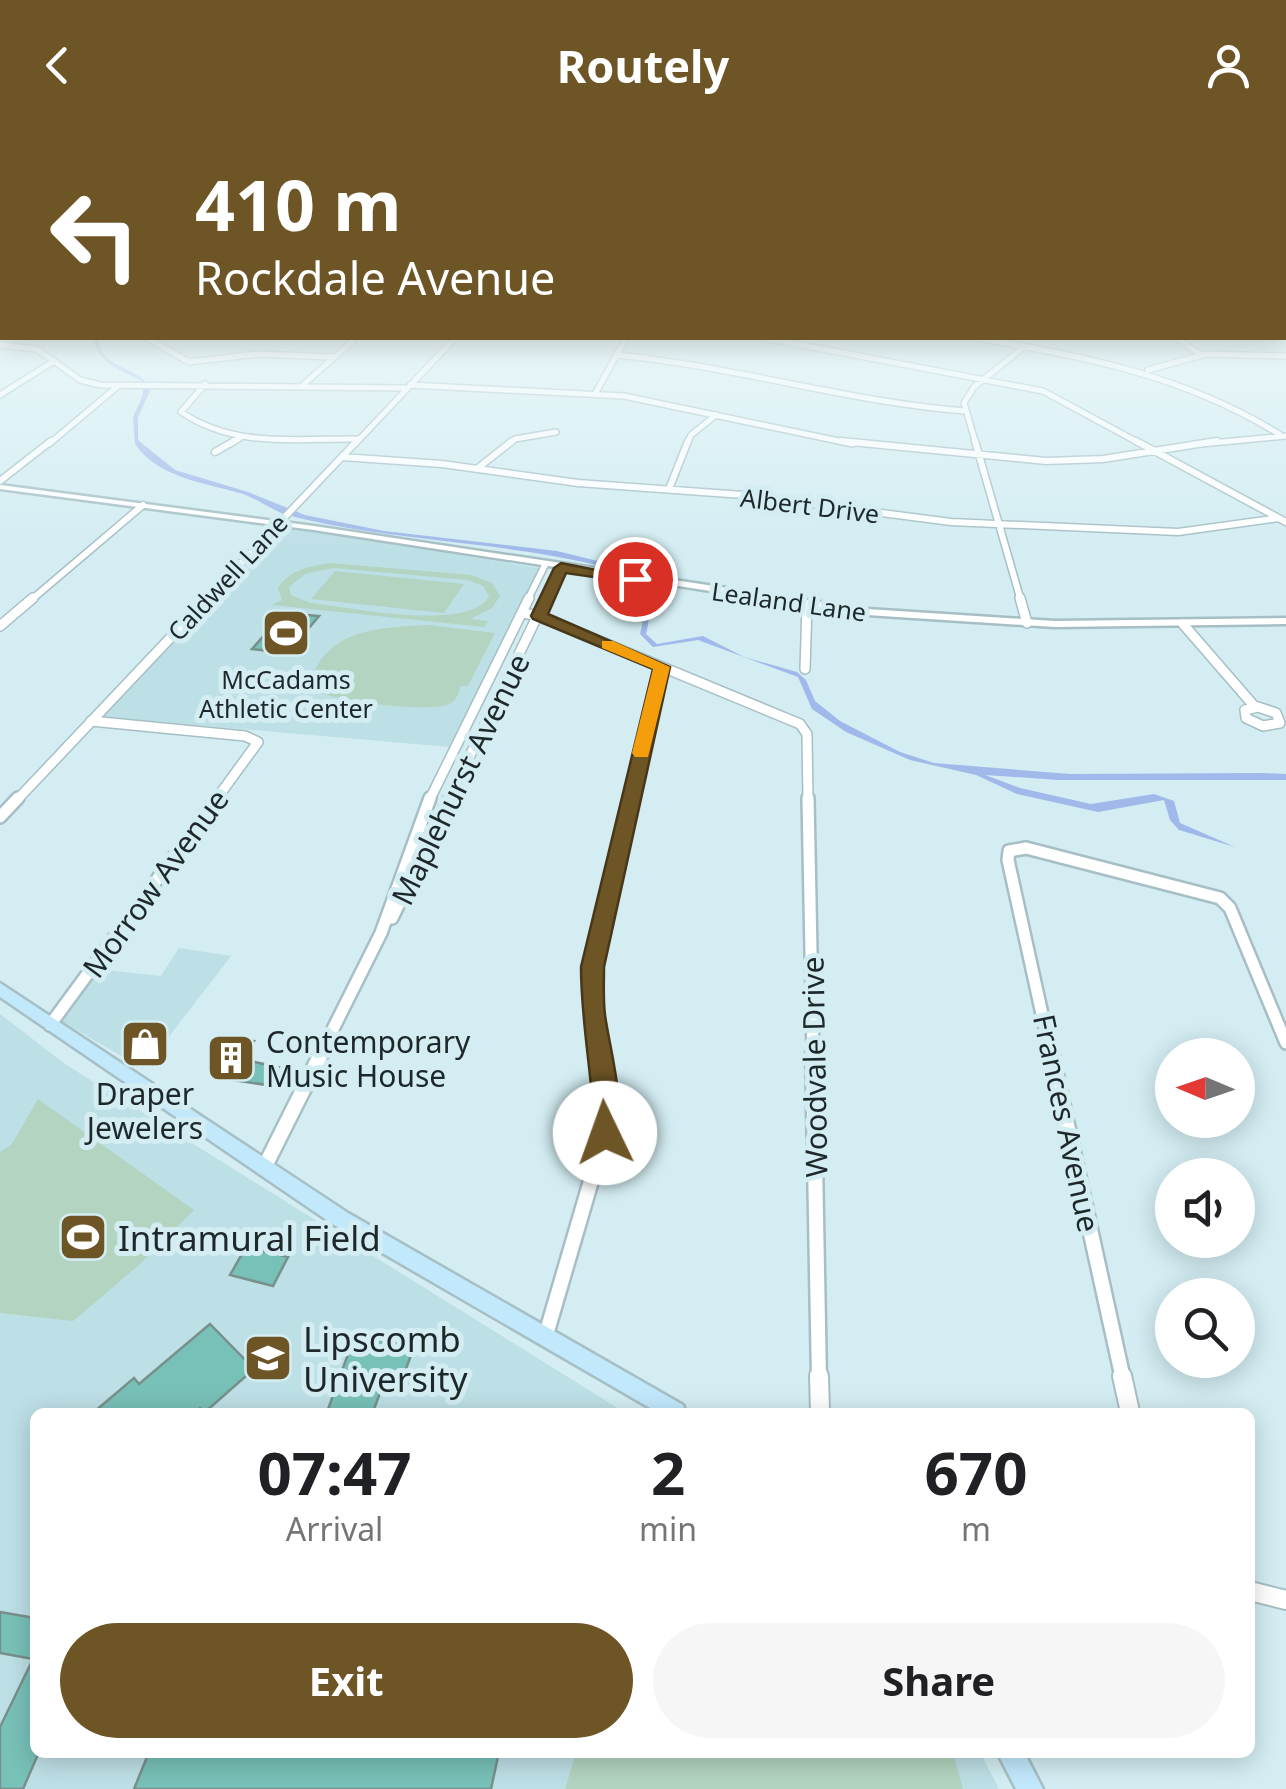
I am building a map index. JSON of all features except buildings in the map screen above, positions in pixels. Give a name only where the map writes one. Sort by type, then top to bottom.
[{"type":"main road","points":[[0,989],[341,1219],[669,1408]]},
{"type":"main road","points":[[1013,1758],[1030,1789]]},
{"type":"street","points":[[0,484],[32,461],[103,396]]},
{"type":"street","points":[[194,396],[181,412],[240,438],[282,442],[360,439]]},
{"type":"street","name":"Caldwell Lane","points":[[0,818],[400,396]]},
{"type":"street","points":[[619,396],[859,445],[1063,461],[1238,438],[1284,436]]},
{"type":"street","points":[[858,396],[966,411]]},
{"type":"street","points":[[966,396],[966,411],[1027,623]]},
{"type":"street","points":[[1053,396],[1282,520]]},
{"type":"street","points":[[1216,396],[1284,436]]},
{"type":"street","points":[[669,490],[691,435],[716,416]]},
{"type":"street","points":[[478,468],[515,440],[556,432]]},
{"type":"street","points":[[215,452],[240,438]]},
{"type":"street","name":"Albert Drive","points":[[342,457],[478,468],[568,482],[999,525],[1178,532],[1282,520]]},
{"type":"street","name":"Lealand Lane","points":[[0,484],[281,520],[807,606],[1027,623],[1284,624]]},
{"type":"street","points":[[0,626],[143,505]]},
{"type":"street","name":"Maplehurst Avenue","points":[[264,1168],[381,934],[431,796],[545,565]]},
{"type":"street","name":"Maplehurst Avenue","points":[[381,934],[401,905],[561,568]]},
{"type":"street","points":[[805,669],[807,606]]},
{"type":"street","points":[[0,612],[16,614]]},
{"type":"street","points":[[523,612],[662,667],[592,967],[592,1009],[605,1104],[604,1143],[545,1338]]},
{"type":"street","points":[[1183,624],[1255,707]]},
{"type":"street","name":"Woodvale Drive","points":[[662,667],[800,724],[808,739],[820,1408]]},
{"type":"street","name":"Morrow Avenue","points":[[50,1025],[258,740],[91,721]]},
{"type":"street","name":"Frances Avenue","points":[[1129,1408],[1007,856],[1012,849],[1026,848],[1220,898],[1230,908],[1286,1043]]},
{"type":"street","points":[[1255,1592],[1286,1600]]},
{"type":"shaded area","points":[[280,526],[539,568],[449,747],[103,717]]},
{"type":"shaded area","points":[[179,948],[231,956],[144,1069],[61,1021],[95,969],[161,976]]},
{"type":"shaded area","name":"Lipscomb University","points":[[0,1014],[65,1064],[618,1408],[30,1408],[30,1758],[983,1758],[999,1789],[0,1789]]},
{"type":"green space","points":[[331,563],[471,575],[492,583],[500,596],[492,608],[470,619],[488,621],[484,627],[272,605],[282,600],[278,588],[288,577]],"holes":[[[333,568],[468,580],[483,586],[489,596],[477,607],[434,616],[311,603],[291,595],[289,587],[305,574]]]},
{"type":"green space","points":[[335,571],[464,584],[444,613],[311,599]]},
{"type":"green space","points":[[429,625],[495,633],[468,686],[461,686],[449,704],[380,705],[337,698],[310,688],[316,668],[339,643],[373,630]]},
{"type":"green space","name":"Intramural Field","points":[[38,1099],[194,1210],[139,1265],[73,1321],[0,1313],[0,1152],[12,1144]]},
{"type":"green space","points":[[574,1758],[954,1758],[963,1789],[565,1789]]},
{"type":"water","points":[[142,396],[148,396],[138,417],[138,440],[175,470],[248,492],[305,515],[384,531],[557,551],[610,564],[619,579],[636,587],[646,599],[649,615],[646,634],[657,644],[703,636],[744,657],[797,672],[806,680],[815,701],[840,721],[900,752],[934,763],[1070,774],[1286,774],[1286,780],[1058,780],[985,775],[1020,788],[1091,804],[1154,794],[1174,801],[1180,823],[1235,847],[1179,830],[1170,820],[1164,800],[1098,812],[1017,794],[976,775],[910,760],[846,732],[812,709],[798,677],[698,640],[653,647],[640,634],[646,607],[632,586],[609,579],[605,567],[527,552],[330,525],[285,514],[243,494],[199,483],[157,465],[135,444],[133,417]]},
{"type":"slow traffic","points":[[608,645],[662,667],[641,753]]},
{"type":"place","name":"McCadams Athletic Center","points":[[286,633]]},
{"type":"place","name":"Draper Jewelers","points":[[145,1044]]},
{"type":"place","name":"Contemporary Music House","points":[[231,1058]]},
{"type":"place","name":"Intramural Field","points":[[83,1237]]},
{"type":"place","name":"Lipscomb University","points":[[268,1358]]},
{"type":"route","points":[[605,1133],[604,1089],[592,1009],[592,967],[662,667],[539,616],[561,568],[635,579]]}]
